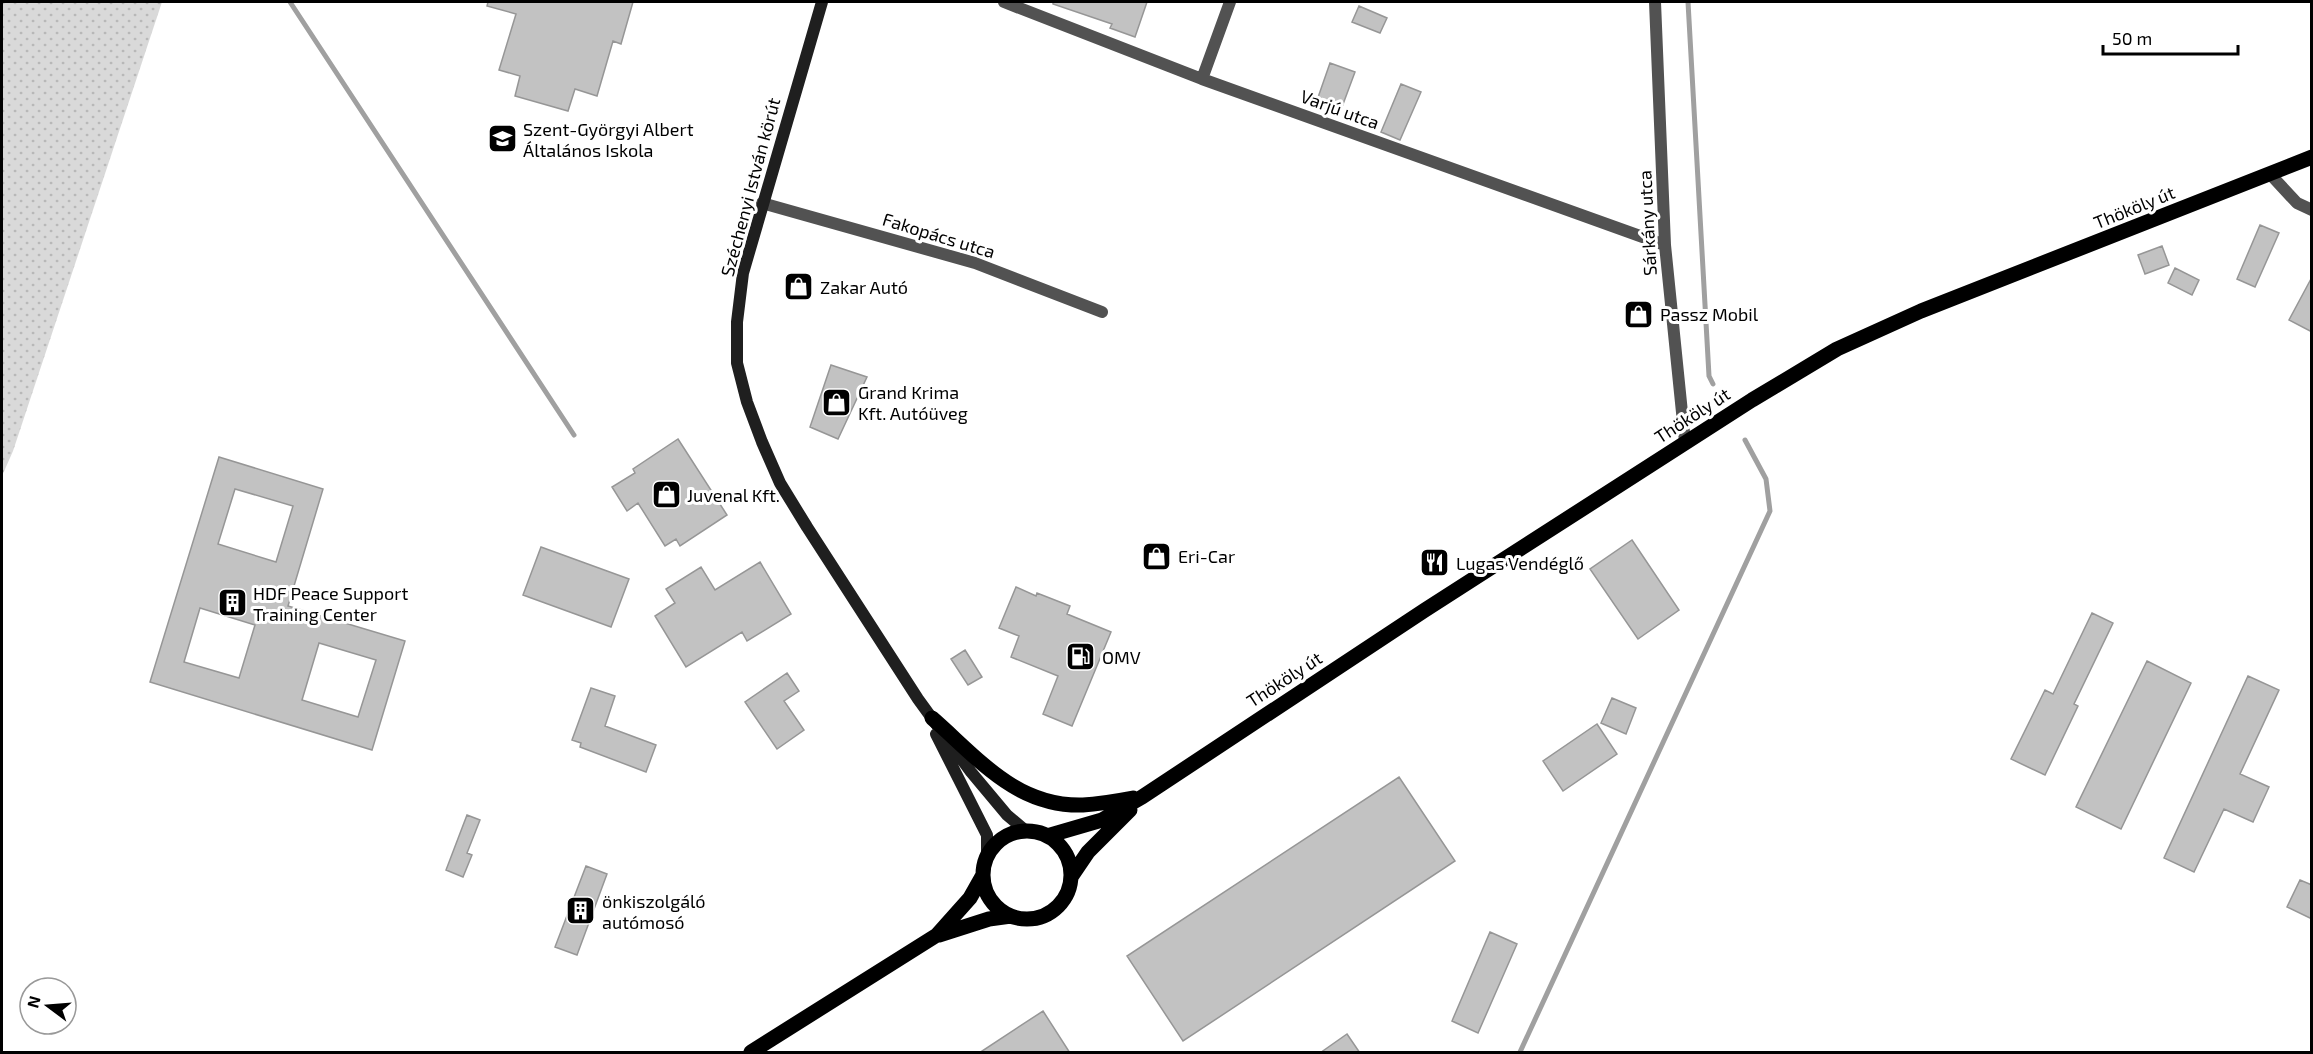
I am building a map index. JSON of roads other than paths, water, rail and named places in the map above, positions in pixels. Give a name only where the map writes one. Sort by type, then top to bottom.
[{"type":"main road","name":"Thököly út","points":[[1026,831],[1047,836],[1102,820],[1142,797],[1685,442],[1837,349],[1921,311],[2312,157]]},
{"type":"main road","points":[[932,718],[997,777],[1026,794],[1056,803],[1082,805],[1142,797]]},
{"type":"main road","name":"Thököly út","points":[[937,935],[989,919],[1011,916],[1035,919],[1051,912],[1064,899],[1071,877],[1088,852],[1142,797]]},
{"type":"main road","points":[[751,1053],[937,935],[970,898],[983,875],[987,857],[996,843],[1010,834],[1026,831]]},
{"type":"main road","points":[[1047,836],[1064,852],[1070,864],[1071,877]]},
{"type":"main road","points":[[983,875],[986,892],[991,900],[996,907],[1011,916]]},
{"type":"street","name":"Széchenyi István körút","points":[[822,2],[742,273],[736,322],[737,363],[747,402],[780,483],[918,699],[971,772],[1007,815],[1026,831]]},
{"type":"street","name":"Varjú utca","points":[[1004,2],[1202,79],[1665,245]]},
{"type":"street","points":[[1202,79],[1230,2]]},
{"type":"street","name":"Sárkány utca","points":[[1655,2],[1665,245],[1685,442]]},
{"type":"street","points":[[2270,174],[2297,203],[2312,210]]},
{"type":"street","name":"Fakopács utca","points":[[762,203],[975,263],[1102,312]]},
{"type":"street","name":"Széchenyi István körút","points":[[918,699],[987,835],[987,857]]},
{"type":"waterway","points":[[290,2],[574,435]]},
{"type":"waterway","points":[[1688,2],[1709,376],[1713,384]]},
{"type":"waterway","points":[[1520,1052],[1770,511],[1766,479],[1745,440]]},
{"type":"place","name":"Szent-Györgyi Albert Általános Iskola","points":[[502,139]]},
{"type":"place","name":"Zakar Autó","points":[[799,287]]},
{"type":"place","name":"Passz Mobil","points":[[1639,314]]},
{"type":"place","name":"Grand Krima Kft. Autóüveg","points":[[837,402]]},
{"type":"place","name":"Juvenal Kft.","points":[[666,495]]},
{"type":"place","name":"Eri-Car","points":[[1157,556]]},
{"type":"place","name":"Lugas Vendéglő","points":[[1435,563]]},
{"type":"place","name":"HDF Peace Support Training Center","points":[[232,603]]},
{"type":"place","name":"OMV","points":[[1081,657]]},
{"type":"place","name":"önkiszolgáló autómosó","points":[[581,911]]}]
